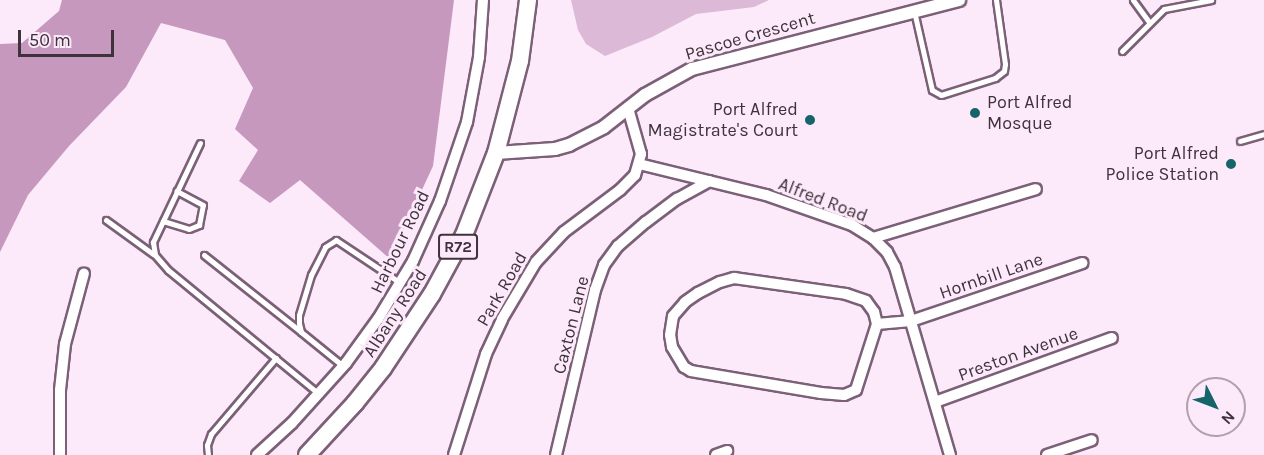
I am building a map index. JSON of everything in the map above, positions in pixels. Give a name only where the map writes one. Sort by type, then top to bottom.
[{"type":"main road","name":"Albany Road","points":[[307,455],[370,386],[422,310],[464,235],[496,153],[520,61],[528,0]]},
{"type":"street","name":"Harbour Road","points":[[257,455],[319,394],[363,341],[400,283],[434,216],[467,122],[479,57],[483,0]]},
{"type":"street","name":"Pascoe Crescent","points":[[496,153],[555,149],[569,144],[604,127],[660,86],[692,69],[959,0]]},
{"type":"street","points":[[628,108],[639,144],[639,164]]},
{"type":"street","name":"Alfred Road","points":[[639,164],[766,195],[852,225],[873,238],[891,258],[950,455]]},
{"type":"street","name":"Park Road","points":[[454,455],[486,354],[502,319],[536,262],[564,232],[629,182],[639,164]]},
{"type":"street","name":"Caxton Lane","points":[[556,455],[595,290],[604,265],[618,246],[646,222],[677,199],[709,182]]},
{"type":"street","points":[[873,238],[1036,189]]},
{"type":"street","name":"Hornbill Lane","points":[[877,324],[911,321],[1082,263]]},
{"type":"street","points":[[60,455],[60,390],[65,344],[84,273]]},
{"type":"street","points":[[734,278],[859,297],[874,312],[877,324],[859,385],[851,393],[844,395],[692,371],[678,358],[670,335],[673,316],[684,302],[714,285],[734,278]]},
{"type":"street","name":"Preston Avenue","points":[[934,402],[1112,338]]},
{"type":"street","points":[[1047,455],[1092,440]]},
{"type":"lane","points":[[914,11],[932,90],[941,95],[995,78],[1004,71],[996,0]]},
{"type":"lane","points":[[1133,0],[1149,22]]},
{"type":"lane","points":[[1122,51],[1133,43],[1149,22],[1164,9],[1211,0]]},
{"type":"lane","points":[[1240,141],[1264,134]]},
{"type":"lane","points":[[155,255],[153,242],[200,143]]},
{"type":"lane","points":[[163,221],[189,229],[199,225],[203,205],[177,191]]},
{"type":"lane","points":[[106,220],[155,255],[168,270],[319,394]]},
{"type":"lane","points":[[301,332],[299,315],[311,275],[329,243],[336,240],[400,283]]},
{"type":"lane","points":[[204,255],[343,366]]},
{"type":"lane","points":[[208,455],[207,445],[212,434],[276,358]]},
{"type":"shaded area","points":[[62,0],[454,0],[433,166],[390,259],[300,180],[270,203],[239,181],[258,150],[235,129],[253,88],[225,40],[161,23],[126,87],[69,146],[28,195],[0,252],[0,44],[22,43],[59,11]]},
{"type":"shaded area","points":[[571,0],[769,0],[754,7],[696,14],[652,37],[605,56],[586,44],[578,30]]},
{"type":"place","name":"Port Alfred Mosque","points":[[975,113]]},
{"type":"place","name":"Port Alfred Magistrate's Court","points":[[810,120]]},
{"type":"place","name":"Port Alfred Police Station","points":[[1231,164]]}]
